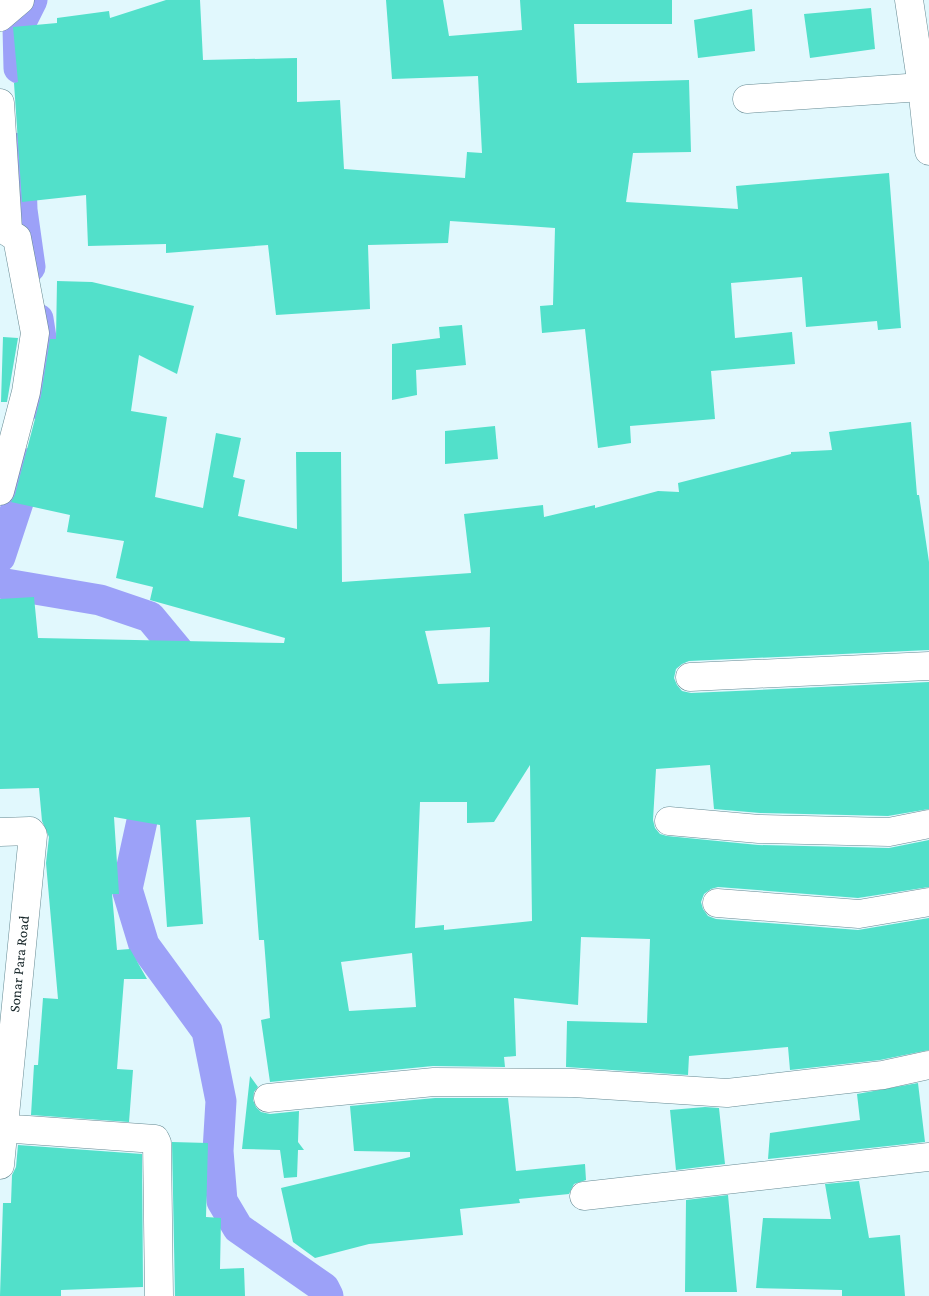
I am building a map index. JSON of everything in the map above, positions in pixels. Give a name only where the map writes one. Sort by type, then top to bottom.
[{"type":"main road","points":[[0,17],[20,0]]},
{"type":"main road","points":[[909,0],[922,86],[929,151]]},
{"type":"main road","points":[[747,99],[922,86]]},
{"type":"main road","points":[[0,103],[4,228],[17,238],[35,333],[11,409],[0,491]]},
{"type":"main road","points":[[690,677],[929,666]]},
{"type":"main road","points":[[669,821],[759,829],[889,832],[929,824]]},
{"type":"main road","name":"Sonar Para Road","points":[[0,832],[30,831],[33,835],[6,1024],[0,1164]]},
{"type":"main road","points":[[717,903],[859,914],[929,902]]},
{"type":"main road","points":[[268,1098],[434,1082],[573,1083],[727,1093],[883,1075],[929,1065]]},
{"type":"main road","points":[[2,1128],[155,1139],[159,1296]]},
{"type":"main road","points":[[584,1196],[929,1157]]},
{"type":"building","points":[[166,0],[200,0],[203,60],[297,58],[297,102],[340,100],[344,169],[465,178],[467,152],[482,153],[478,76],[392,79],[386,0],[443,0],[449,36],[522,30],[520,0],[672,0],[672,24],[574,24],[577,83],[689,80],[691,152],[633,153],[626,202],[738,209],[736,186],[889,173],[901,328],[878,330],[877,321],[806,327],[802,277],[731,283],[735,338],[792,332],[795,364],[711,371],[715,419],[630,426],[631,443],[598,448],[585,329],[542,333],[540,306],[553,305],[555,228],[450,221],[448,243],[368,245],[370,309],[276,315],[268,245],[166,253],[166,244],[88,246],[86,195],[22,202],[14,83],[18,82],[13,27],[57,23],[57,18],[109,11],[110,18]]},
{"type":"building","points":[[871,8],[875,49],[810,58],[804,14]]},
{"type":"building","points":[[752,9],[755,51],[698,58],[694,20]]},
{"type":"building","points":[[57,281],[92,282],[194,306],[177,374],[139,355],[131,411],[167,417],[155,497],[203,508],[216,433],[241,438],[233,477],[245,480],[238,516],[297,529],[296,452],[341,452],[342,582],[471,573],[464,514],[543,505],[544,517],[595,505],[595,508],[658,491],[679,492],[678,483],[791,454],[791,452],[832,450],[829,432],[911,422],[917,495],[919,495],[929,562],[929,650],[689,661],[676,669],[674,678],[682,691],[691,693],[929,682],[929,809],[888,816],[760,813],[714,809],[710,765],[656,769],[653,820],[655,828],[660,834],[667,836],[758,845],[889,848],[929,840],[929,887],[858,898],[718,887],[704,894],[701,902],[708,916],[716,919],[858,930],[929,918],[929,1050],[880,1060],[790,1070],[788,1047],[689,1056],[688,1075],[566,1067],[567,1021],[647,1023],[650,939],[581,937],[578,1005],[514,998],[516,1056],[504,1057],[505,1067],[433,1066],[270,1082],[261,1020],[270,1018],[264,940],[259,940],[250,817],[196,820],[203,924],[167,927],[160,825],[114,817],[119,894],[112,894],[117,950],[130,949],[147,979],[124,979],[117,1069],[133,1070],[129,1122],[31,1115],[34,1065],[38,1065],[43,998],[58,999],[46,863],[49,837],[42,821],[39,788],[0,789],[0,599],[34,597],[38,638],[284,643],[285,638],[150,600],[153,587],[116,578],[124,541],[67,532],[70,515],[11,502],[15,495],[41,396],[50,339],[56,339]],"holes":[[[490,627],[489,682],[438,684],[425,631]],[[530,765],[532,921],[444,930],[444,925],[415,928],[420,802],[467,802],[467,823],[494,822]],[[412,953],[416,1007],[349,1011],[341,962]]]},
{"type":"building","points":[[462,325],[466,365],[416,370],[417,395],[392,400],[392,344],[440,338],[439,327]]},
{"type":"building","points":[[3,337],[18,338],[7,402],[1,402]]},
{"type":"building","points":[[495,426],[498,459],[445,464],[445,431]]},
{"type":"building","points":[[250,1076],[258,1087],[254,1092],[253,1100],[261,1112],[270,1114],[299,1111],[298,1142],[304,1150],[298,1150],[297,1177],[284,1178],[280,1150],[242,1149]]},
{"type":"building","points":[[918,1083],[925,1142],[768,1159],[770,1133],[860,1120],[857,1094]]},
{"type":"building","points":[[435,1098],[508,1098],[516,1171],[585,1164],[586,1180],[574,1184],[569,1194],[519,1199],[520,1203],[460,1209],[463,1235],[369,1244],[315,1258],[293,1242],[281,1188],[410,1157],[410,1152],[354,1151],[350,1106]]},
{"type":"building","points":[[705,1107],[719,1108],[725,1164],[676,1170],[670,1110]]},
{"type":"building","points":[[172,1142],[208,1143],[206,1217],[221,1218],[220,1269],[244,1268],[245,1296],[175,1296]]},
{"type":"building","points":[[18,1145],[142,1154],[143,1287],[61,1290],[61,1296],[0,1296],[3,1203],[11,1203],[12,1175],[16,1167]]},
{"type":"building","points":[[859,1181],[869,1238],[900,1235],[905,1296],[842,1296],[842,1290],[756,1288],[763,1218],[831,1219],[825,1184]]},
{"type":"building","points":[[728,1195],[737,1292],[685,1292],[686,1200]]},
{"type":"waterway","points":[[19,68],[18,28],[32,0]]},
{"type":"waterway","points":[[20,148],[22,210],[30,267]]},
{"type":"waterway","points":[[38,319],[51,401],[47,410]]},
{"type":"waterway","points":[[0,557],[31,463]]},
{"type":"waterway","points":[[0,583],[100,600],[150,617],[179,652],[172,680]]},
{"type":"waterway","points":[[151,780],[127,889],[144,945],[207,1031],[221,1101],[218,1151],[222,1201],[238,1228],[324,1288],[328,1296]]}]
